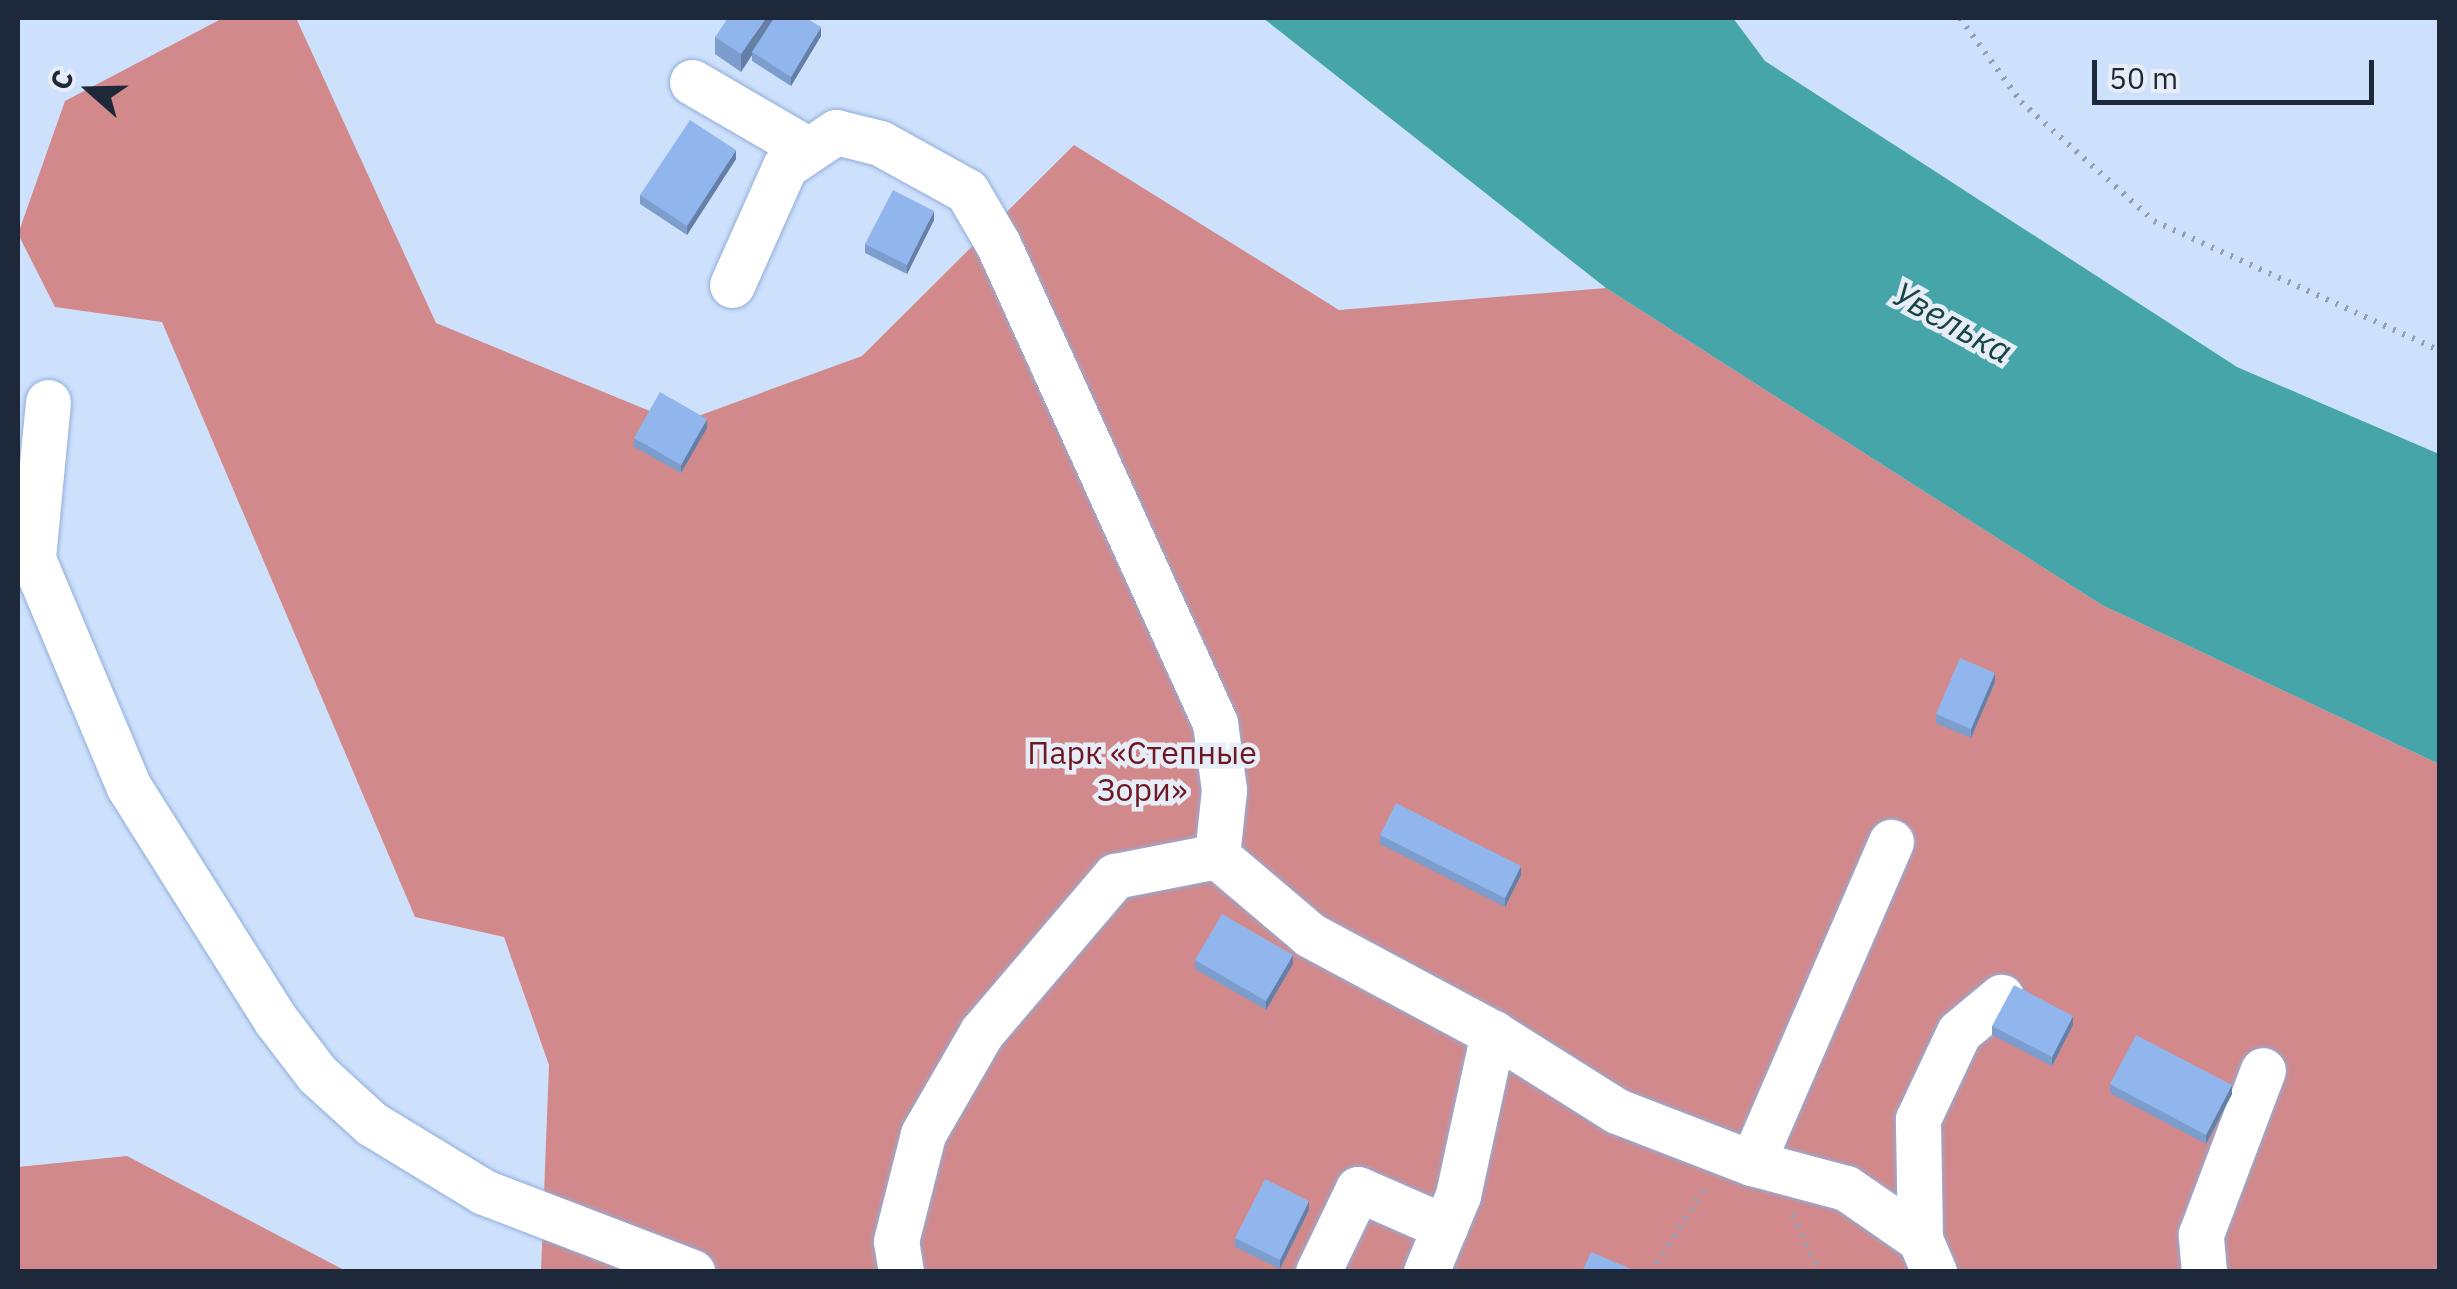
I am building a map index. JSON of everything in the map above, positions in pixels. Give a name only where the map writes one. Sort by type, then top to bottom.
[{"type":"lane","points":[[692,82],[809,150]]},
{"type":"lane","points":[[732,286],[785,166],[836,132],[880,143],[967,192],[998,244],[1215,723],[1224,790],[1217,856]]},
{"type":"lane","points":[[48,402],[33,560],[130,787],[275,1019],[316,1074],[372,1124],[484,1192],[692,1272]]},
{"type":"lane","points":[[1740,1158],[1891,842]]},
{"type":"lane","points":[[1217,856],[1310,935],[1492,1034],[1617,1111],[1740,1158],[1846,1188],[1927,1255]]},
{"type":"lane","points":[[901,1272],[896,1241],[923,1134],[982,1032],[1114,876],[1217,856]]},
{"type":"lane","points":[[1927,1255],[1918,1119],[1959,1032],[2001,997]]},
{"type":"lane","points":[[1426,1272],[1458,1195],[1492,1034]]},
{"type":"lane","points":[[2204,1272],[2201,1234],[2262,1070]]},
{"type":"lane","points":[[1318,1272],[1358,1190],[1445,1227]]},
{"type":"path","points":[[1960,18],[2021,102],[2154,221],[2440,351]]},
{"type":"path","points":[[1651,1272],[1740,1158]]},
{"type":"green space","name":"Парк «Степные Зори»","points":[[223,18],[296,18],[436,323],[679,423],[862,356],[1074,145],[1339,310],[1606,288],[2102,605],[2439,764],[2439,1271],[541,1271],[549,1065],[504,937],[415,917],[162,322],[55,307],[18,234],[65,101]]},
{"type":"green space","points":[[127,1156],[346,1271],[18,1271],[18,1167]]},
{"type":"water","name":"Увелька","points":[[1263,18],[1733,18],[1765,61],[2237,367],[2439,454],[2439,764],[2102,605],[1606,288]]},
{"type":"building","points":[[728,18],[766,18],[741,54],[715,37]]},
{"type":"building","points":[[774,18],[806,18],[821,27],[791,77],[752,52]]},
{"type":"building","points":[[690,120],[736,150],[687,226],[640,195]]},
{"type":"building","points":[[893,190],[934,211],[907,265],[865,244]]},
{"type":"building","points":[[660,392],[707,419],[681,465],[634,438]]},
{"type":"building","points":[[1960,658],[1995,673],[1971,729],[1936,714]]},
{"type":"building","points":[[1396,803],[1521,866],[1505,898],[1380,835]]},
{"type":"building","points":[[1222,914],[1293,955],[1266,1001],[1195,960]]},
{"type":"building","points":[[2014,985],[2073,1016],[2052,1057],[1992,1026]]},
{"type":"building","points":[[2136,1035],[2232,1085],[2206,1135],[2110,1084]]},
{"type":"building","points":[[1265,1179],[1309,1201],[1280,1260],[1235,1238]]},
{"type":"building","points":[[1591,1252],[1636,1271],[1582,1272]]}]
